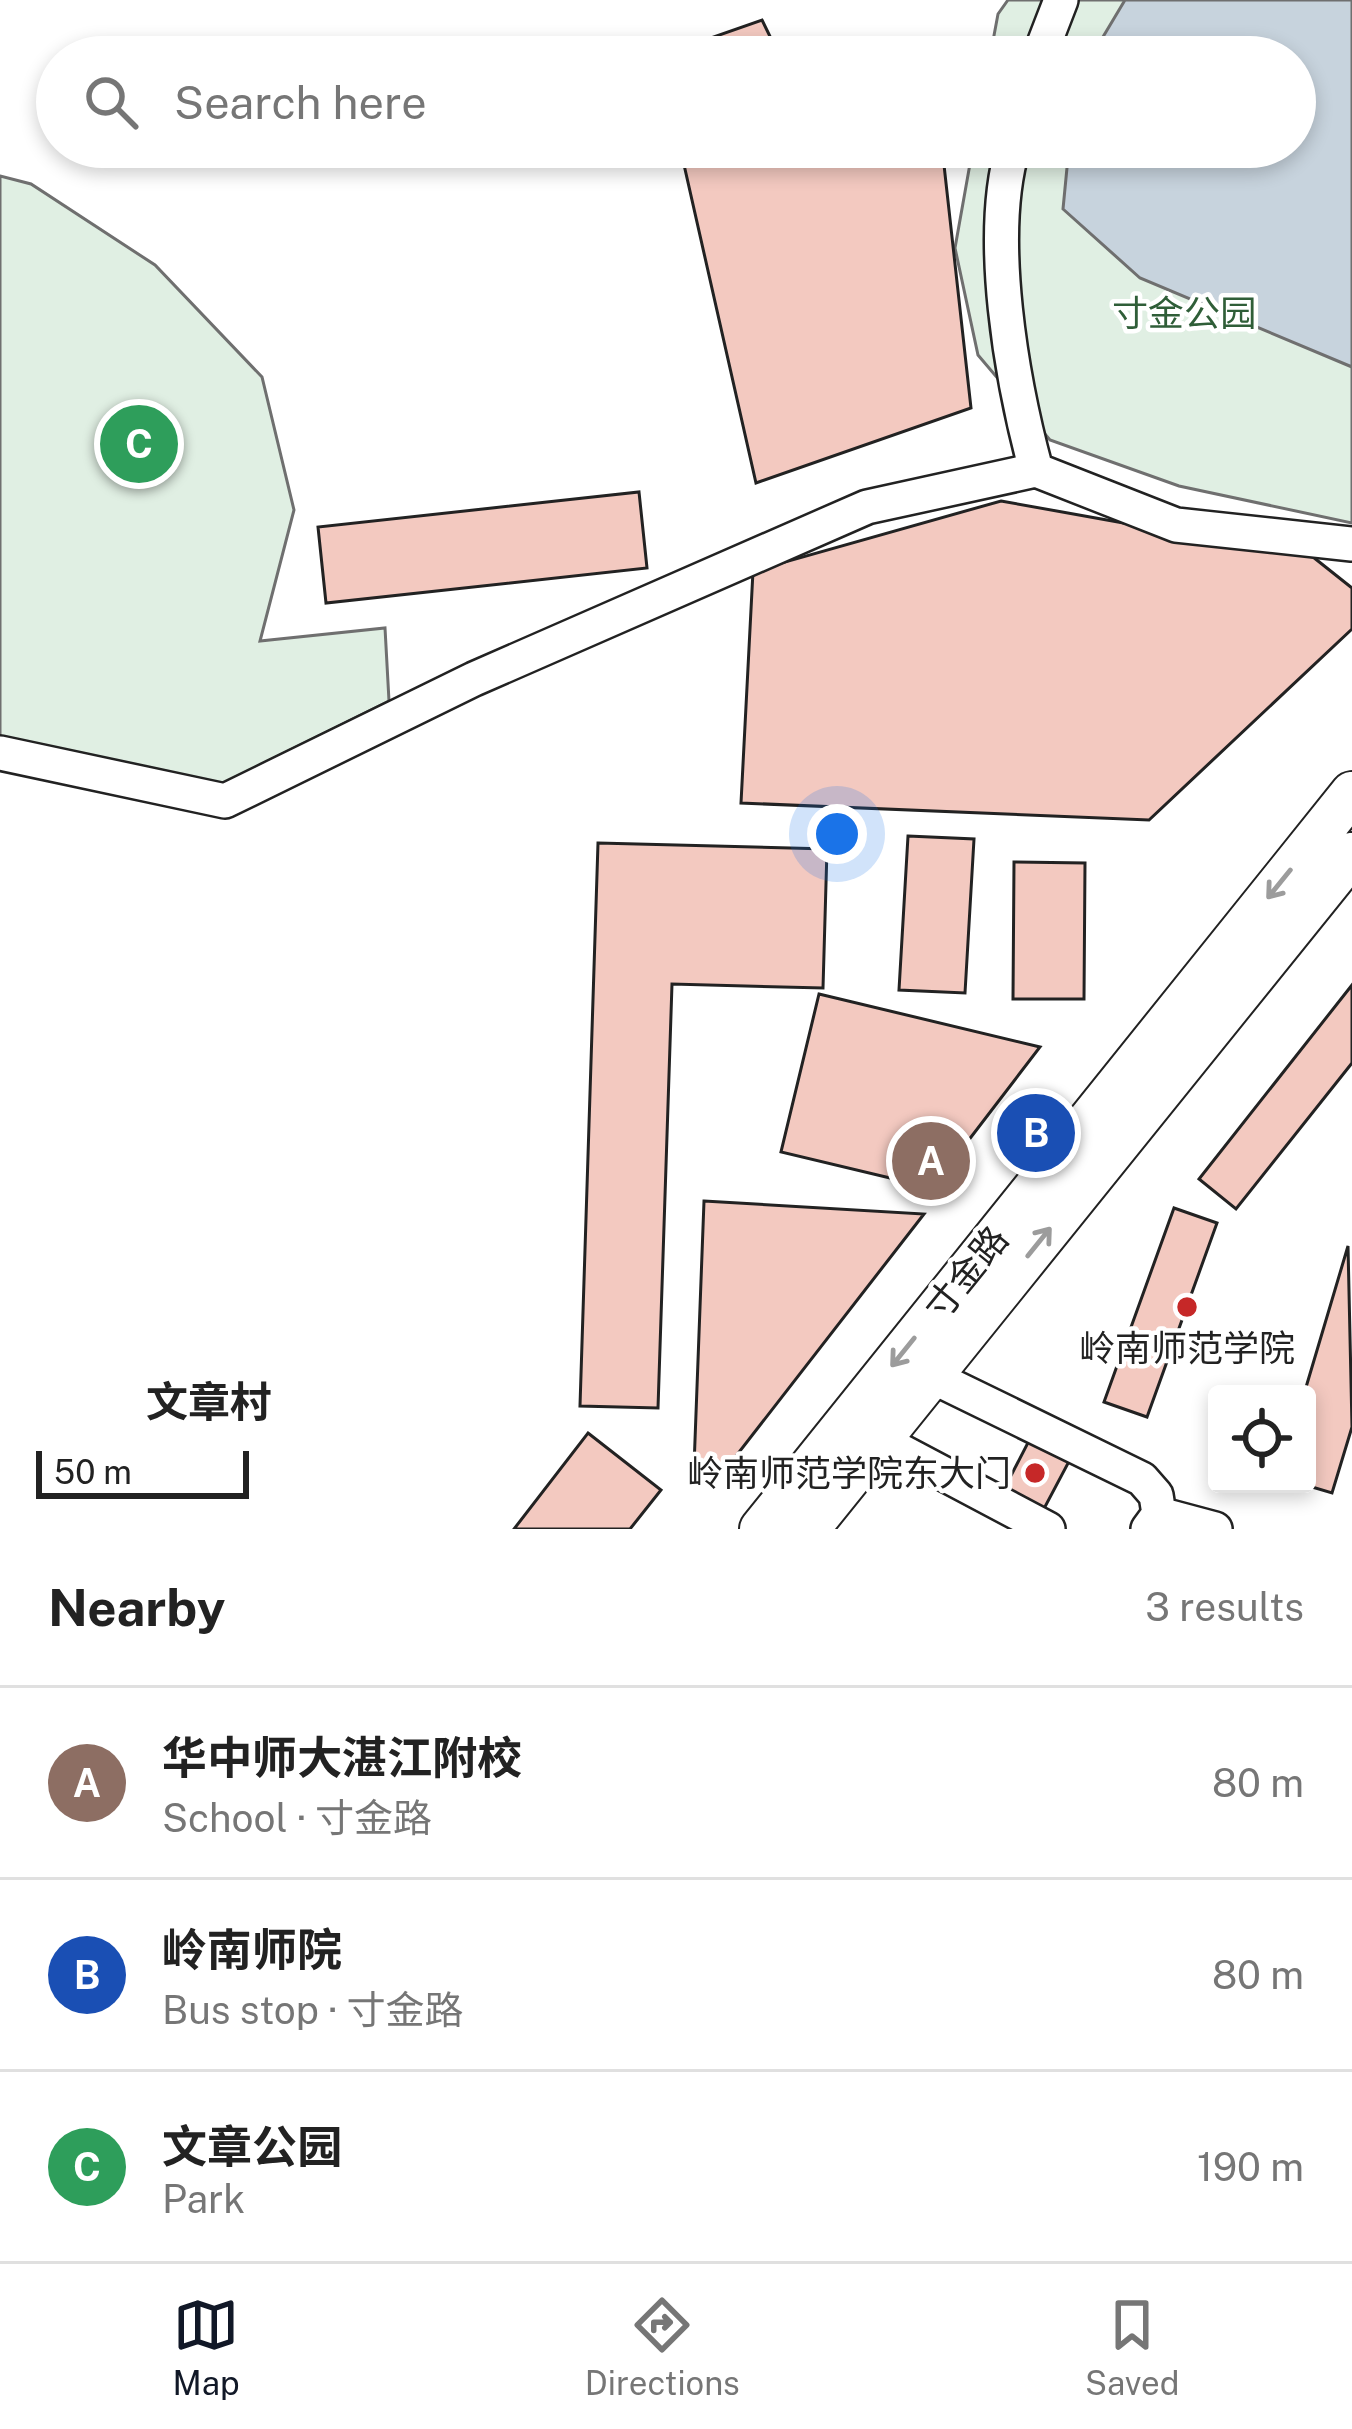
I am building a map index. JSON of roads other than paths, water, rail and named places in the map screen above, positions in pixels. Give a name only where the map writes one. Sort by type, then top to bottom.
[{"type":"main road","name":"寸金路","points":[[761,1529],[1352,793]]},
{"type":"main road","name":"寸金路","points":[[808,1529],[1352,854]]},
{"type":"street","points":[[1047,36],[1061,0]]},
{"type":"street","points":[[1007,168],[1004,300],[1017,398],[1036,470]]},
{"type":"street","points":[[0,753],[225,801],[474,680],[868,507],[1036,470],[1176,525],[1352,544]]},
{"type":"street","points":[[931,1376],[1142,1479],[1156,1495],[1154,1522],[1215,1529]]},
{"type":"street","points":[[880,1439],[1048,1529]]},
{"type":"place","name":"文章公园","points":[[139,444]]},
{"type":"place","name":"岭南师院","points":[[1036,1133]]},
{"type":"place","name":"华中师大湛江附校","points":[[931,1161]]},
{"type":"place","name":"岭南师范学院","points":[[1187,1307]]},
{"type":"place","name":"岭南师范学院东大门","points":[[1035,1473]]},
{"type":"district","name":"文章村","points":[[209,1402]]},
{"type":"park label","name":"寸金公园","points":[[1184,313]]}]
